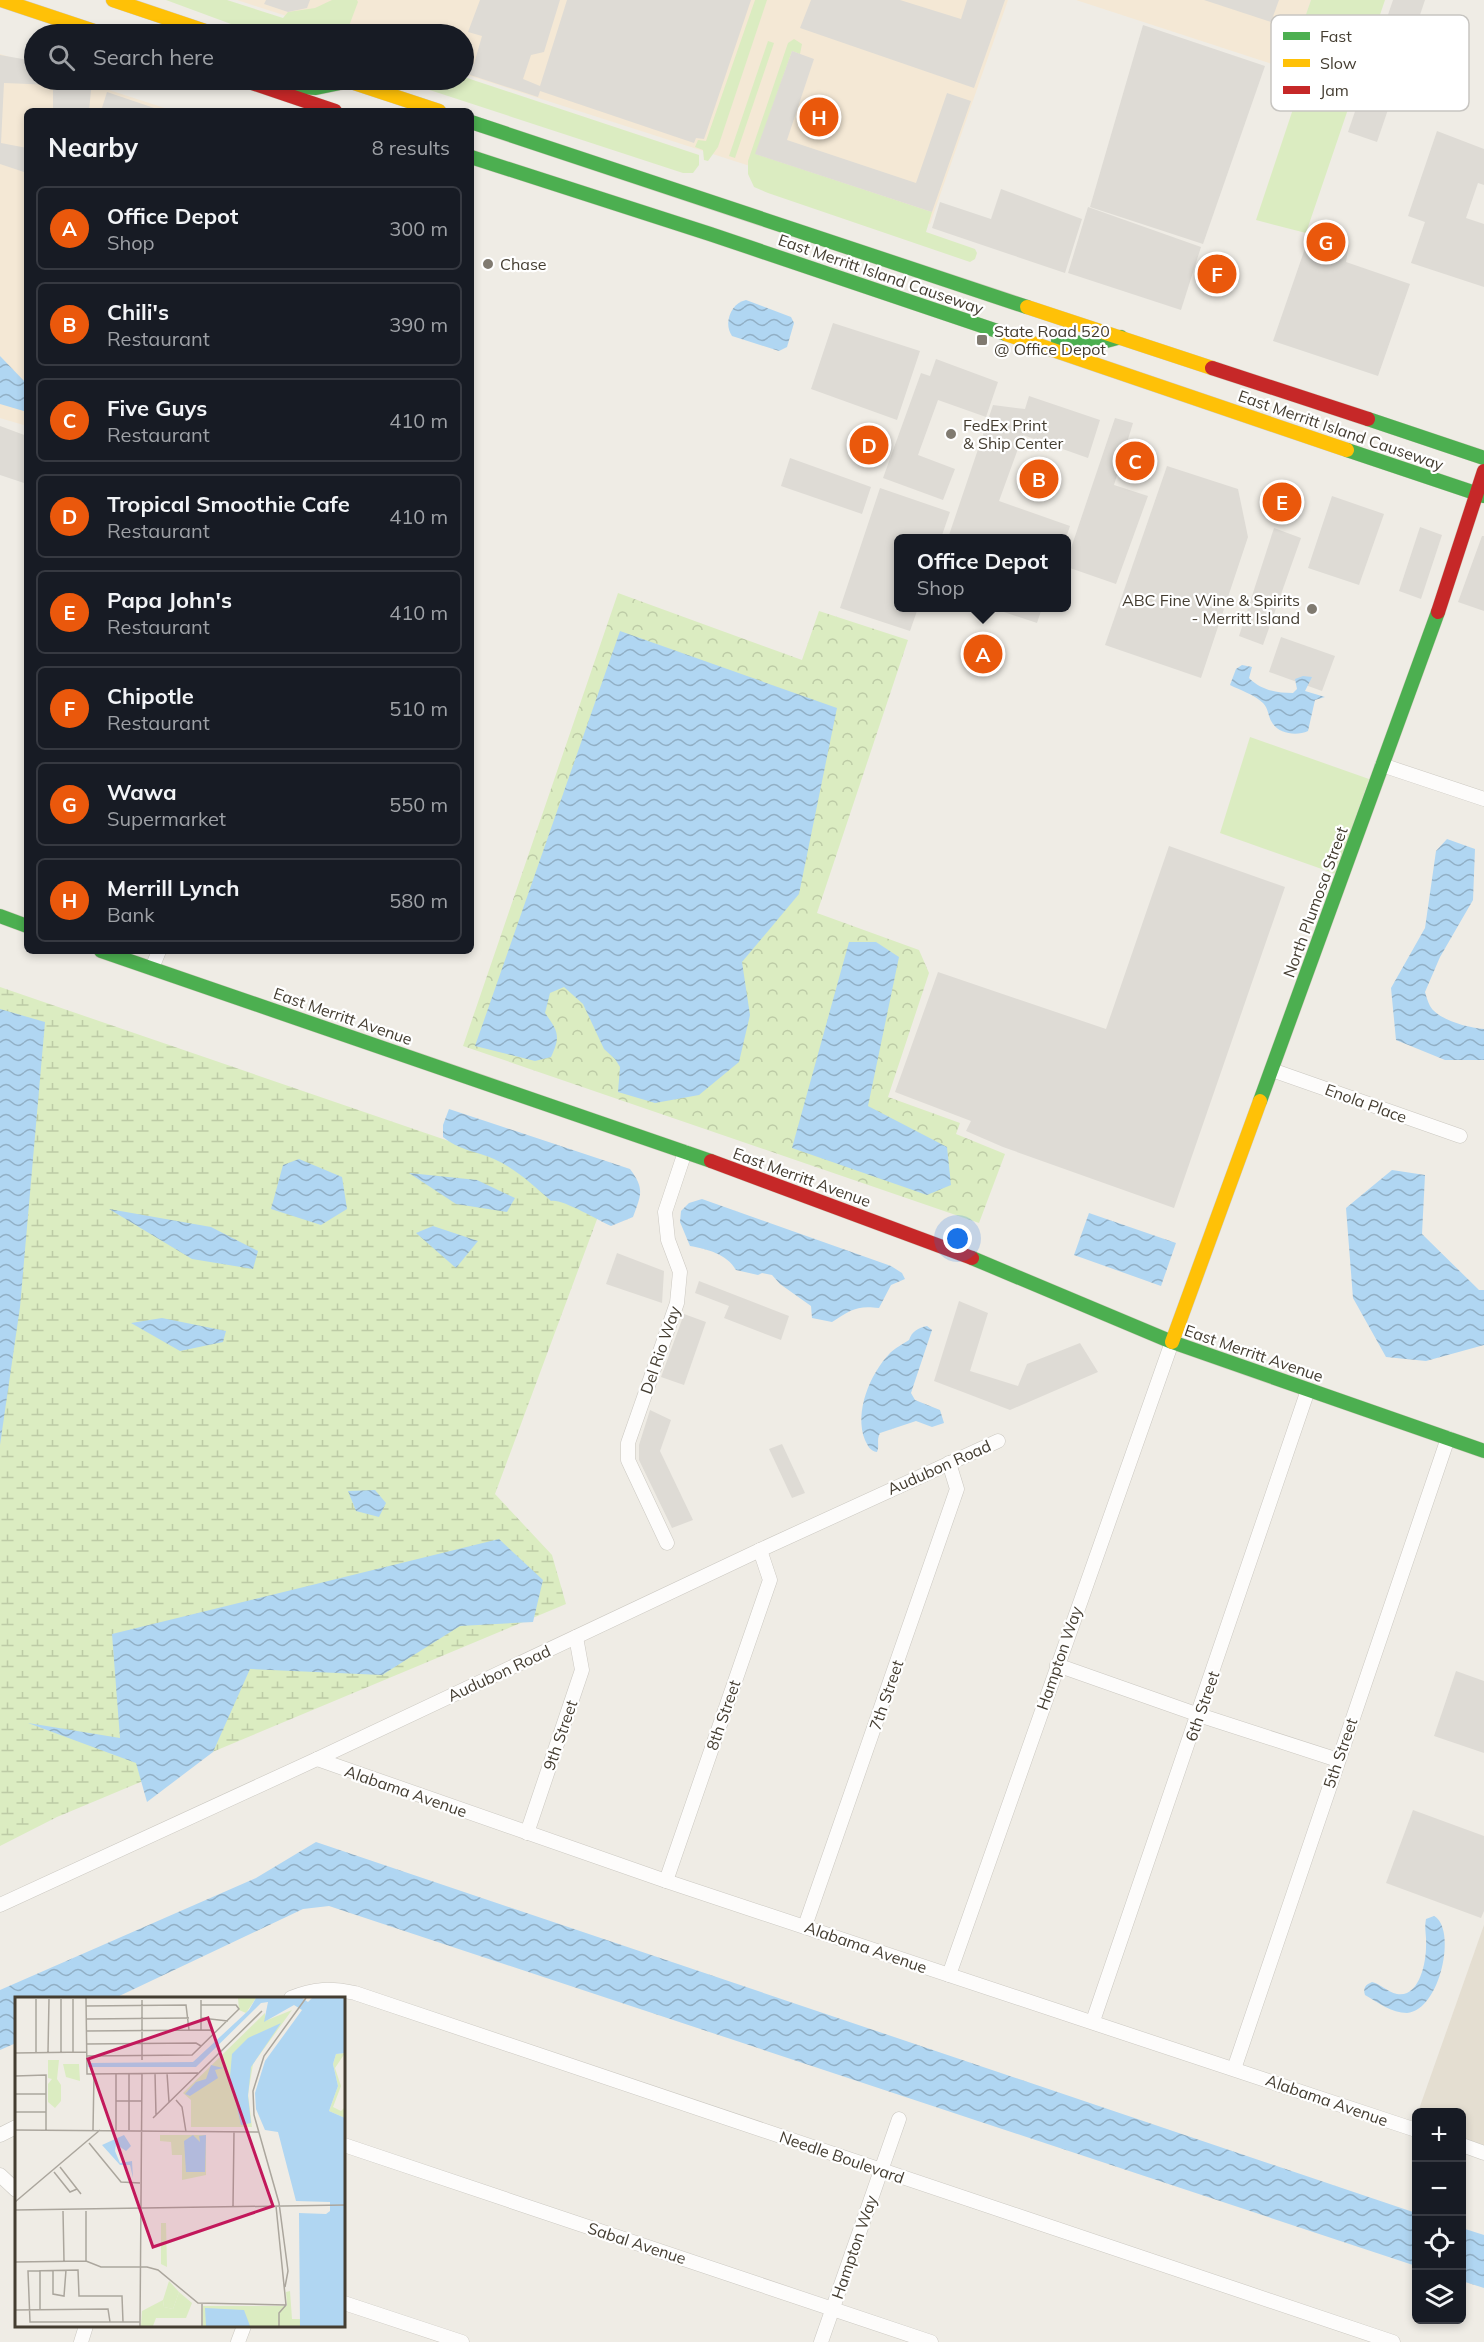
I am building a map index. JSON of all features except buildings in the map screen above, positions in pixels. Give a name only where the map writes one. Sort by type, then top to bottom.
[{"type":"main road","points":[[0,0],[73,24]]},
{"type":"main road","points":[[113,0],[184,24]]},
{"type":"main road","points":[[0,14],[25,8]]},
{"type":"main road","points":[[273,90],[326,108]]},
{"type":"main road","points":[[377,90],[430,108]]},
{"type":"main road","name":"East Merritt Island Causeway","points":[[474,123],[1484,458]]},
{"type":"main road","points":[[474,132],[531,141]]},
{"type":"main road","name":"East Merritt Island Causeway","points":[[474,158],[710,234],[1480,494]]},
{"type":"main road","points":[[1027,341],[1068,341],[1104,345],[1121,337]]},
{"type":"main road","points":[[1130,376],[1148,365],[1161,364],[1233,373]]},
{"type":"main road","name":"North Plumosa Street","points":[[1172,1342],[1480,494],[1484,471]]},
{"type":"main road","points":[[0,916],[24,925]]},
{"type":"main road","name":"East Merritt Avenue","points":[[110,954],[685,1152],[988,1264],[1172,1342],[1484,1451]]},
{"type":"street","points":[[1382,765],[1484,799]]},
{"type":"street","points":[[152,968],[158,954]]},
{"type":"street","name":"Enola Place","points":[[1272,1070],[1460,1136]]},
{"type":"street","name":"Del Rio Way","points":[[667,1543],[628,1460],[628,1443],[677,1302],[680,1272],[668,1240],[666,1212],[685,1152]]},
{"type":"street","name":"Hampton Way","points":[[948,1975],[1172,1342]]},
{"type":"street","name":"6th Street","points":[[1092,2021],[1199,1715],[1308,1390]]},
{"type":"street","name":"5th Street","points":[[1234,2069],[1448,1438]]},
{"type":"street","name":"Audubon Road","points":[[0,1905],[998,1441]]},
{"type":"street","name":"7th Street","points":[[805,1926],[957,1489],[949,1463]]},
{"type":"street","name":"8th Street","points":[[666,1881],[770,1580],[760,1550]]},
{"type":"street","name":"9th Street","points":[[527,1833],[582,1670],[576,1636]]},
{"type":"street","points":[[1057,1665],[1199,1715],[1338,1760]]},
{"type":"street","name":"Alabama Avenue","points":[[317,1759],[666,1881],[1412,2129]]},
{"type":"street","name":"Needle Boulevard","points":[[294,1997],[319,1989],[331,1988],[355,1993],[1393,2342]]},
{"type":"street","name":"Hampton Way","points":[[821,2342],[899,2119]]},
{"type":"street","points":[[0,2135],[15,2128]]},
{"type":"street","name":"Sabal Avenue","points":[[345,2145],[931,2342]]},
{"type":"street","points":[[1466,2147],[1484,2153]]},
{"type":"street","points":[[0,2175],[15,2189]]},
{"type":"street","points":[[345,2303],[462,2342]]},
{"type":"street","points":[[81,2342],[85,2327]]},
{"type":"street","points":[[238,2342],[243,2327]]},
{"type":"shaded area","points":[[237,0],[1008,0],[930,224],[474,77],[474,24],[311,24]]},
{"type":"shaded area","points":[[266,0],[310,0],[307,8],[288,12],[264,4]]},
{"type":"shaded area","points":[[480,0],[560,0],[544,52],[531,55],[523,79],[540,86],[567,0],[751,0],[704,139],[696,138],[694,143],[540,91],[538,97],[474,76],[474,64],[482,36],[474,34],[474,24],[471,24]]},
{"type":"shaded area","points":[[811,0],[900,0],[961,19],[967,0],[1005,0],[974,88],[800,28]]},
{"type":"shaded area","points":[[1076,0],[1311,0],[1306,15],[1271,15],[1271,64]]},
{"type":"shaded area","points":[[1204,0],[1279,0],[1274,15],[1271,15],[1271,22]]},
{"type":"shaded area","points":[[1393,0],[1425,0],[1420,15],[1388,15]]},
{"type":"shaded area","points":[[1143,25],[1265,66],[1203,244],[1090,207]]},
{"type":"shaded area","points":[[792,51],[814,59],[787,140],[916,183],[947,93],[971,101],[932,212],[755,154]]},
{"type":"shaded area","points":[[0,54],[24,62],[24,90],[109,90],[165,108],[24,108],[24,425],[0,418]]},
{"type":"shaded area","points":[[0,55],[24,59],[24,84],[4,83],[1,143],[24,147],[24,172],[0,164]]},
{"type":"shaded area","points":[[53,90],[91,90],[89,108],[53,108]]},
{"type":"shaded area","points":[[107,92],[154,108],[102,108]]},
{"type":"shaded area","points":[[1355,111],[1387,111],[1377,142],[1348,132]]},
{"type":"shaded area","points":[[1437,131],[1484,149],[1484,185],[1478,183],[1466,218],[1484,224],[1484,287],[1411,263],[1425,222],[1408,216]]},
{"type":"shaded area","points":[[1001,189],[1082,219],[1065,273],[932,228],[940,202],[991,219]]},
{"type":"shaded area","points":[[1088,207],[1201,247],[1181,310],[1068,273]]},
{"type":"shaded area","points":[[1311,231],[1349,245],[1346,262],[1410,284],[1378,376],[1273,341]]},
{"type":"shaded area","points":[[833,323],[920,351],[897,420],[811,389]]},
{"type":"shaded area","points":[[936,359],[998,382],[986,417],[938,400],[918,455],[955,469],[943,500],[883,478],[921,373],[930,376]]},
{"type":"shaded area","points":[[1029,396],[1100,420],[1088,458],[1023,435],[999,501],[1070,526],[1067,534],[949,534],[993,405],[1025,409]]},
{"type":"shaded area","points":[[1115,418],[1133,423],[1114,485],[1148,496],[1116,584],[1071,568],[1071,548]]},
{"type":"shaded area","points":[[0,426],[24,435],[24,483],[0,475]]},
{"type":"shaded area","points":[[790,458],[871,487],[862,514],[781,486]]},
{"type":"shaded area","points":[[1167,466],[1238,489],[1248,537],[1201,678],[1105,645]]},
{"type":"shaded area","points":[[880,488],[950,512],[942,534],[894,534],[894,612],[917,612],[910,631],[840,608]]},
{"type":"shaded area","points":[[1332,496],[1384,514],[1359,585],[1308,568]]},
{"type":"shaded area","points":[[1420,527],[1442,535],[1421,599],[1399,591]]},
{"type":"shaded area","points":[[1274,528],[1301,538],[1263,645],[1239,636]]},
{"type":"shaded area","points":[[1482,536],[1484,536],[1484,611],[1458,602]]},
{"type":"shaded area","points":[[1004,612],[1041,612],[1037,623]]},
{"type":"shaded area","points":[[1281,637],[1335,656],[1322,691],[1269,672]]},
{"type":"shaded area","points":[[1169,846],[1285,887],[1174,1208],[1003,1147],[966,1131],[971,1121],[895,1092],[938,972],[1106,1029]]},
{"type":"shaded area","points":[[617,1253],[664,1271],[662,1303],[606,1284]]},
{"type":"shaded area","points":[[699,1281],[789,1316],[781,1340],[724,1318],[729,1306],[695,1293]]},
{"type":"shaded area","points":[[959,1301],[988,1313],[970,1371],[1018,1386],[1027,1364],[1080,1343],[1098,1372],[1010,1410],[934,1381]]},
{"type":"shaded area","points":[[684,1314],[706,1322],[684,1385],[661,1377]]},
{"type":"shaded area","points":[[650,1410],[671,1420],[660,1451],[693,1520],[672,1528],[639,1460],[639,1445]]},
{"type":"shaded area","points":[[782,1444],[805,1493],[792,1498],[769,1449]]},
{"type":"shaded area","points":[[1456,1671],[1484,1681],[1484,1753],[1434,1736]]},
{"type":"shaded area","points":[[1413,1810],[1484,1836],[1484,1911],[1481,1918],[1386,1883]]},
{"type":"shaded area","points":[[1484,1925],[1484,2154],[1466,2147],[1466,2108],[1419,2108]]},
{"type":"green space","points":[[166,0],[227,0],[283,18],[288,12],[315,8],[332,0],[357,0],[358,2],[350,24],[231,24]]},
{"type":"green space","points":[[755,0],[767,0],[718,147],[708,161],[704,160],[703,150],[695,147],[698,140],[706,141]]},
{"type":"green space","points":[[1311,0],[1385,0],[1380,15],[1306,15]]},
{"type":"green space","points":[[794,39],[802,44],[800,54],[792,51],[756,154],[932,212],[926,232],[975,249],[977,253],[975,259],[970,262],[754,187],[748,174],[748,161],[788,43]]},
{"type":"green space","points":[[768,41],[774,43],[735,158],[729,156]]},
{"type":"green space","points":[[474,80],[699,155],[699,165],[693,173],[683,173],[430,90],[474,90]]},
{"type":"green space","points":[[1292,111],[1347,111],[1306,233],[1256,220]]},
{"type":"green space","points":[[618,593],[802,660],[819,611],[908,640],[817,913],[919,950],[929,973],[888,1097],[960,1123],[956,1134],[1005,1154],[979,1223],[463,1046]]},
{"type":"green space","points":[[1250,737],[1369,779],[1336,874],[1220,833]]},
{"type":"green space","points":[[0,987],[606,1195],[495,1494],[552,1555],[566,1604],[57,1817],[0,1846]]},
{"type":"water","points":[[746,300],[791,317],[794,323],[787,347],[779,351],[732,336],[728,325],[730,314],[736,305]]},
{"type":"water","points":[[0,356],[24,381],[24,411],[0,404]]},
{"type":"water","points":[[620,631],[837,708],[799,894],[742,962],[750,1015],[739,1062],[699,1095],[655,1103],[618,1092],[620,1067],[604,1049],[583,1004],[564,987],[550,993],[545,1013],[557,1034],[551,1057],[535,1061],[475,1046]]},
{"type":"water","points":[[1242,665],[1252,667],[1249,678],[1254,682],[1275,691],[1293,693],[1297,689],[1295,679],[1303,676],[1312,677],[1305,691],[1325,697],[1315,700],[1308,731],[1294,734],[1280,730],[1271,722],[1260,700],[1230,685],[1236,669]]},
{"type":"water","points":[[1447,839],[1475,849],[1473,900],[1440,957],[1425,992],[1430,1006],[1440,1015],[1462,1025],[1484,1029],[1484,1060],[1445,1060],[1396,1040],[1391,988],[1425,928],[1436,851]]},
{"type":"water","points":[[849,942],[876,942],[899,957],[868,1106],[947,1147],[951,1185],[927,1195],[792,1148]]},
{"type":"water","points":[[0,1009],[45,1022],[20,1307],[0,1445]]},
{"type":"water","points":[[449,1109],[630,1169],[640,1187],[633,1217],[611,1226],[572,1206],[551,1201],[502,1163],[461,1148],[443,1137],[443,1125]]},
{"type":"water","points":[[299,1159],[342,1177],[347,1209],[321,1225],[271,1209],[283,1165]]},
{"type":"water","points":[[1392,1170],[1425,1175],[1422,1234],[1479,1290],[1484,1290],[1484,1345],[1426,1361],[1386,1357],[1353,1298],[1346,1208]]},
{"type":"water","points":[[409,1173],[477,1180],[515,1198],[507,1212],[456,1204]]},
{"type":"water","points":[[702,1199],[891,1266],[902,1273],[905,1279],[891,1285],[879,1308],[854,1309],[832,1322],[812,1318],[811,1306],[780,1284],[772,1275],[762,1273],[758,1275],[736,1270],[722,1256],[690,1246],[680,1222],[681,1211],[689,1203]]},
{"type":"water","points":[[109,1209],[211,1227],[258,1251],[253,1269],[192,1259]]},
{"type":"water","points":[[1089,1213],[1176,1243],[1161,1286],[1074,1255]]},
{"type":"water","points":[[433,1226],[478,1241],[456,1268],[416,1233]]},
{"type":"water","points":[[162,1318],[226,1331],[223,1342],[180,1351],[131,1323]]},
{"type":"water","points":[[927,1326],[932,1330],[911,1393],[915,1400],[940,1410],[944,1423],[932,1427],[916,1421],[880,1433],[877,1452],[867,1444],[862,1429],[863,1406],[870,1382],[890,1353],[909,1340],[916,1330]]},
{"type":"water","points":[[375,1490],[386,1503],[379,1517],[356,1511],[348,1491]]},
{"type":"water","points":[[499,1539],[543,1580],[533,1622],[460,1626],[382,1675],[250,1669],[213,1752],[147,1802],[136,1763],[28,1723],[120,1738],[112,1634]]},
{"type":"water","points":[[316,1842],[1412,2212],[1412,2265],[329,1906],[303,1909],[117,1997],[15,1997],[15,2043],[0,2050],[0,1990],[256,1878]]},
{"type":"water","points":[[1434,1916],[1441,1923],[1445,1951],[1437,1984],[1429,1998],[1419,2008],[1401,2013],[1365,1995],[1365,1987],[1372,1982],[1397,1994],[1411,1991],[1420,1978],[1425,1962],[1426,1919]]},
{"type":"water","points":[[1466,2229],[1484,2235],[1484,2288],[1466,2282]]},
{"type":"traffic: fast","points":[[474,123],[1027,307]]},
{"type":"traffic: fast","points":[[474,158],[710,234],[1006,334]]},
{"type":"traffic: fast","points":[[1058,341],[1095,344],[1121,337]]},
{"type":"traffic: fast","points":[[1368,419],[1484,458]]},
{"type":"traffic: fast","points":[[1347,450],[1484,496]]},
{"type":"traffic: fast","points":[[1260,1101],[1438,612]]},
{"type":"traffic: fast","points":[[0,916],[24,925]]},
{"type":"traffic: fast","points":[[110,954],[711,1161]]},
{"type":"traffic: fast","points":[[972,1258],[1172,1342],[1484,1451]]},
{"type":"traffic: slow","points":[[1,0],[73,24]]},
{"type":"traffic: slow","points":[[113,0],[184,24]]},
{"type":"traffic: slow","points":[[375,90],[430,108]]},
{"type":"traffic: slow","points":[[1027,307],[1212,368]]},
{"type":"traffic: slow","points":[[1006,334],[1347,450]]},
{"type":"traffic: slow","points":[[1172,1342],[1260,1101]]},
{"type":"traffic: jam","points":[[273,90],[326,108]]},
{"type":"traffic: jam","points":[[1212,368],[1368,419]]},
{"type":"traffic: jam","points":[[1438,612],[1484,471]]},
{"type":"traffic: jam","points":[[711,1161],[972,1258]]},
{"type":"place","name":"Merrill Lynch","points":[[819,117]]},
{"type":"place","name":"Wawa","points":[[1326,242]]},
{"type":"place","name":"Chase","points":[[488,264]]},
{"type":"place","name":"Chipotle","points":[[1217,274]]},
{"type":"place","name":"State Road 520 @ Office Depot","points":[[982,340]]},
{"type":"place","name":"FedEx Print & Ship Center","points":[[951,434]]},
{"type":"place","name":"Tropical Smoothie Cafe","points":[[869,445]]},
{"type":"place","name":"Five Guys","points":[[1135,461]]},
{"type":"place","name":"Chili's","points":[[1039,479]]},
{"type":"place","name":"Papa John's","points":[[1282,502]]},
{"type":"place","name":"ABC Fine Wine & Spirits - Merritt Island","points":[[1312,609]]},
{"type":"place","name":"Office Depot","points":[[983,654]]}]
